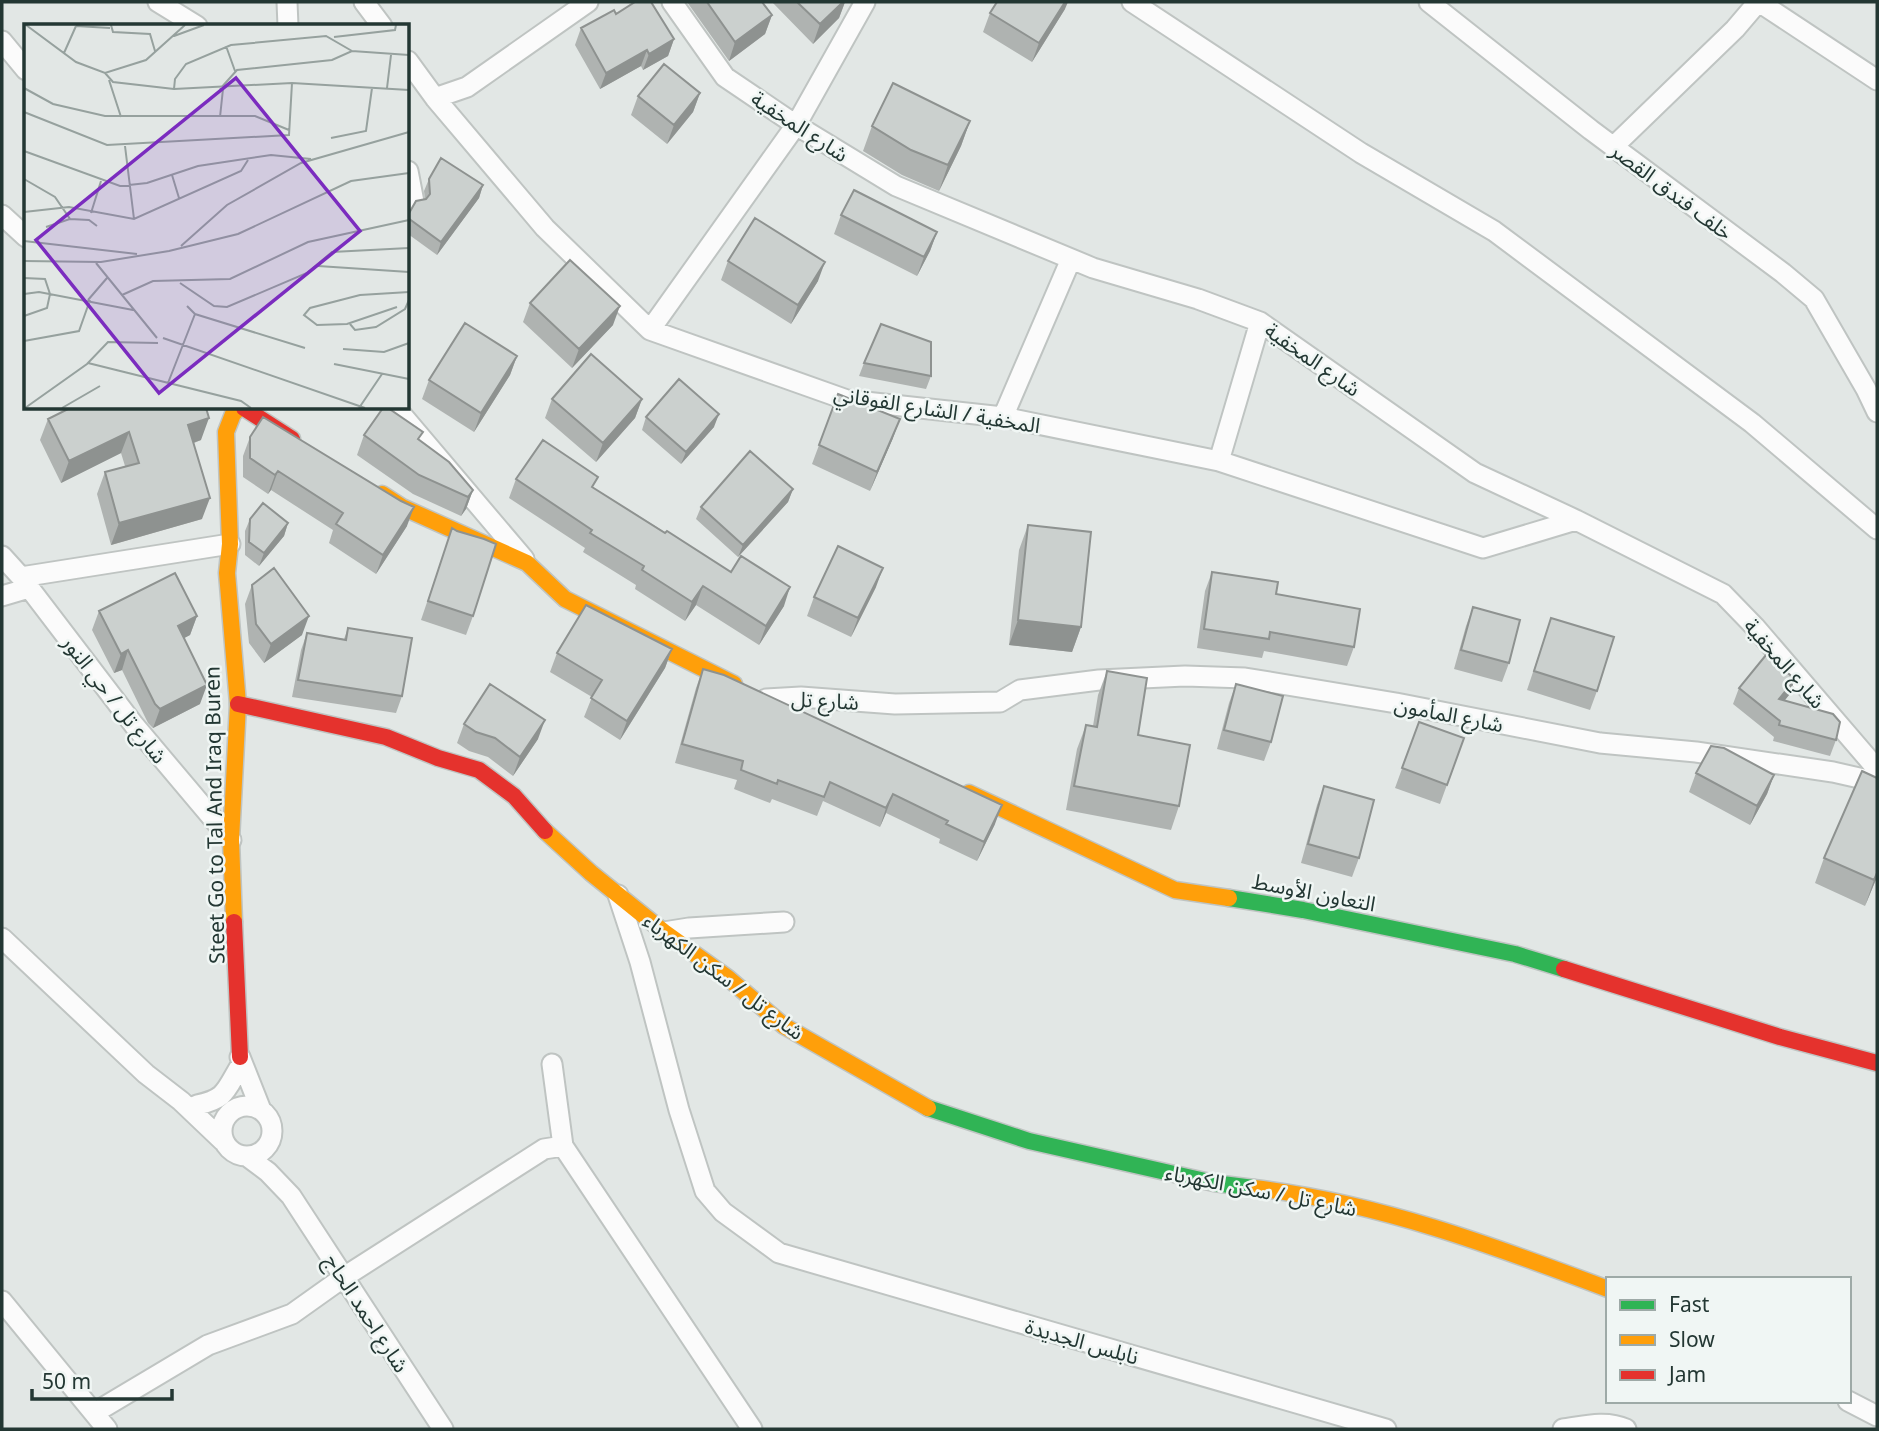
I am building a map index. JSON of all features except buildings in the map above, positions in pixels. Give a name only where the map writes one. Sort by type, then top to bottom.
[{"type":"street","points":[[158,2],[194,24]]},
{"type":"street","points":[[288,2],[288,24]]},
{"type":"street","points":[[364,2],[380,24]]},
{"type":"street","points":[[435,98],[467,87],[588,2]]},
{"type":"street","name":"شارع المخفية","points":[[672,2],[725,77],[796,125],[896,186],[1093,268],[1198,299],[1260,322],[1475,472],[1723,594],[1755,627],[1877,769]]},
{"type":"street","points":[[650,330],[796,125],[865,2]]},
{"type":"street","points":[[1132,2],[1361,153],[1494,232],[1752,423],[1877,529]]},
{"type":"street","name":"خلف فندق القصر","points":[[1429,2],[1814,299],[1877,412]]},
{"type":"street","points":[[1613,146],[1735,29],[1758,2],[1877,80]]},
{"type":"street","points":[[2,41],[24,68]]},
{"type":"street","name":"المخفية / الشارع الفوقاني","points":[[410,64],[435,98],[545,228],[650,330],[846,400],[1003,417],[1219,461],[1483,548],[1576,520]]},
{"type":"street","points":[[410,181],[414,202]]},
{"type":"street","points":[[2,215],[24,235]]},
{"type":"street","points":[[1003,417],[1071,259]]},
{"type":"street","points":[[1219,461],[1260,322]]},
{"type":"street","name":"Steet Go to Tal And Iraq Buren","points":[[238,410],[233,414],[226,432],[230,544],[227,573],[238,704],[231,840],[240,1063]]},
{"type":"street","points":[[244,410],[309,449]]},
{"type":"street","points":[[398,410],[527,563]]},
{"type":"street","name":"شارع تل","points":[[367,485],[402,507],[527,563],[565,599],[705,671],[766,699],[801,697],[895,704],[1000,702],[1020,690]]},
{"type":"street","points":[[2,596],[25,583],[230,544]]},
{"type":"street","name":"شارع تل / حي النور","points":[[2,556],[134,725],[231,840]]},
{"type":"street","name":"شارع المأمون","points":[[1020,690],[1099,680],[1151,677],[1245,678],[1396,703],[1600,743],[1685,750],[1833,772],[1877,782]]},
{"type":"street","points":[[766,699],[791,711]]},
{"type":"street","name":"شارع تل / سكن الكهرباء","points":[[238,704],[386,737],[479,770],[514,796],[549,835],[618,895],[728,978],[784,1026],[925,1108],[1029,1141],[1214,1183],[1297,1193],[1392,1216],[1508,1251],[1606,1288]]},
{"type":"street","name":"التعاون الأوسط","points":[[954,786],[1175,890],[1303,910],[1515,954],[1780,1037],[1877,1063]]},
{"type":"street","name":"نابلس الجديدة","points":[[618,895],[640,962],[679,1110],[705,1191],[723,1212],[779,1253],[1386,1429]]},
{"type":"street","points":[[664,932],[784,922]]},
{"type":"street","points":[[2,938],[146,1074],[189,1103],[232,1152],[239,1156],[256,1155],[263,1151],[271,1140]]},
{"type":"street","points":[[189,1103],[214,1101],[225,1092],[240,1063]]},
{"type":"street","points":[[240,1063],[261,1110],[270,1121],[271,1140],[279,1169],[291,1196]]},
{"type":"street","points":[[232,1111],[240,1063]]},
{"type":"street","points":[[552,1063],[563,1146],[752,1429]]},
{"type":"street","points":[[189,1103],[232,1111]]},
{"type":"street","points":[[223,1141],[223,1122],[232,1111],[242,1106],[261,1110]]},
{"type":"street","points":[[94,1413],[208,1345],[292,1314],[344,1277],[544,1149],[563,1146]]},
{"type":"street","points":[[248,1157],[268,1172],[291,1196]]},
{"type":"street","name":"شارع احمد الحاج","points":[[291,1196],[443,1429]]},
{"type":"street","points":[[2,1301],[107,1429]]},
{"type":"street","points":[[1851,1403],[1877,1416]]},
{"type":"street","points":[[1563,1429],[1598,1424],[1612,1424],[1626,1429]]},
{"type":"traffic: fast","points":[[1229,898],[1303,910],[1515,954],[1564,969]]},
{"type":"traffic: fast","points":[[928,1108],[1029,1141],[1214,1183],[1254,1188]]},
{"type":"traffic: slow","points":[[234,922],[231,840],[238,704],[227,573],[230,544],[226,432],[237,410]]},
{"type":"traffic: slow","points":[[382,494],[402,507],[527,563],[565,599],[734,684]]},
{"type":"traffic: slow","points":[[969,793],[1175,890],[1229,898]]},
{"type":"traffic: slow","points":[[545,831],[591,873],[664,932],[728,978],[784,1026],[928,1108]]},
{"type":"traffic: slow","points":[[1254,1188],[1390,1215],[1478,1242],[1606,1288]]},
{"type":"traffic: jam","points":[[247,410],[292,439]]},
{"type":"traffic: jam","points":[[238,704],[386,737],[438,758],[479,770],[514,796],[545,831]]},
{"type":"traffic: jam","points":[[234,922],[240,1057]]},
{"type":"traffic: jam","points":[[1564,969],[1780,1037],[1877,1063]]}]
